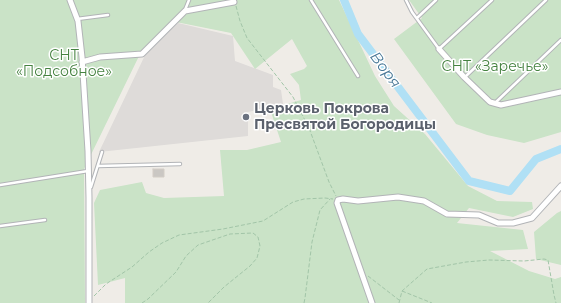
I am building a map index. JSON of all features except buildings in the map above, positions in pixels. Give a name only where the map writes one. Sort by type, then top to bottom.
[{"type":"street","points":[[70,0],[77,19],[82,62],[89,192],[89,302]]},
{"type":"street","points":[[82,62],[100,57],[142,54],[185,11],[234,1]]},
{"type":"street","points":[[439,49],[464,77],[494,104],[501,105],[561,92]]},
{"type":"street","points":[[372,303],[337,203],[338,200],[343,198],[358,201],[398,197],[424,201],[447,214],[479,216],[498,223],[513,223],[532,218],[561,186]]},
{"type":"lane","points":[[185,11],[189,0]]},
{"type":"lane","points":[[311,0],[358,76]]},
{"type":"lane","points":[[406,0],[439,49],[492,0]]},
{"type":"lane","points":[[417,18],[436,0]]},
{"type":"lane","points":[[464,77],[546,0]]},
{"type":"lane","points":[[77,19],[108,15]]},
{"type":"lane","points":[[494,104],[561,40]]},
{"type":"lane","points":[[89,192],[102,152]]},
{"type":"lane","points":[[98,166],[180,164]]},
{"type":"lane","points":[[0,185],[88,171]]},
{"type":"lane","points":[[0,226],[45,220]]},
{"type":"path","points":[[234,1],[247,38],[293,97],[309,128],[329,182],[338,200]]},
{"type":"path","points":[[89,302],[106,284],[132,267],[162,243],[179,235],[202,233],[263,221],[293,202],[304,199],[325,198],[338,200]]},
{"type":"path","points":[[304,303],[312,242],[320,210],[330,199]]},
{"type":"path","points":[[142,303],[176,272],[186,256],[198,245],[230,234],[253,233],[258,237],[260,246],[256,258],[250,266],[224,287],[208,303]]},
{"type":"path","points":[[399,303],[402,291],[427,269],[466,262],[489,260],[524,261],[544,259],[548,260],[552,289],[556,303]]},
{"type":"path","points":[[361,271],[399,300]]},
{"type":"path","points":[[402,291],[432,303]]},
{"type":"shaded area","points":[[178,23],[233,36],[235,61],[273,75],[273,87],[281,90],[283,104],[248,112],[248,136],[99,152],[147,51]]},
{"type":"green space","name":"СНТ «Подсобное»","points":[[0,0],[339,0],[375,76],[394,106],[425,134],[468,186],[497,201],[532,202],[533,209],[513,217],[469,208],[457,223],[523,230],[528,249],[490,251],[529,271],[555,279],[561,277],[561,303],[125,303],[125,278],[98,285],[94,203],[100,190],[142,182],[146,193],[164,198],[224,196],[220,150],[247,150],[281,142],[270,109],[301,100],[299,85],[290,74],[304,69],[307,66],[292,39],[255,69],[231,33],[176,22],[141,52],[84,169],[85,303],[0,303]]},
{"type":"green space","name":"СНТ «Заречье»","points":[[409,0],[561,0],[561,132],[524,143],[487,135],[456,124],[394,39],[422,18]]},
{"type":"green space","points":[[561,211],[561,265],[536,259],[534,232]]},
{"type":"waterway","name":"Воря","points":[[344,0],[358,34],[469,181],[510,191],[536,159],[561,149]]},
{"type":"place","name":"Церковь Покрова Пресвятой Богородицы","points":[[246,117]]}]
